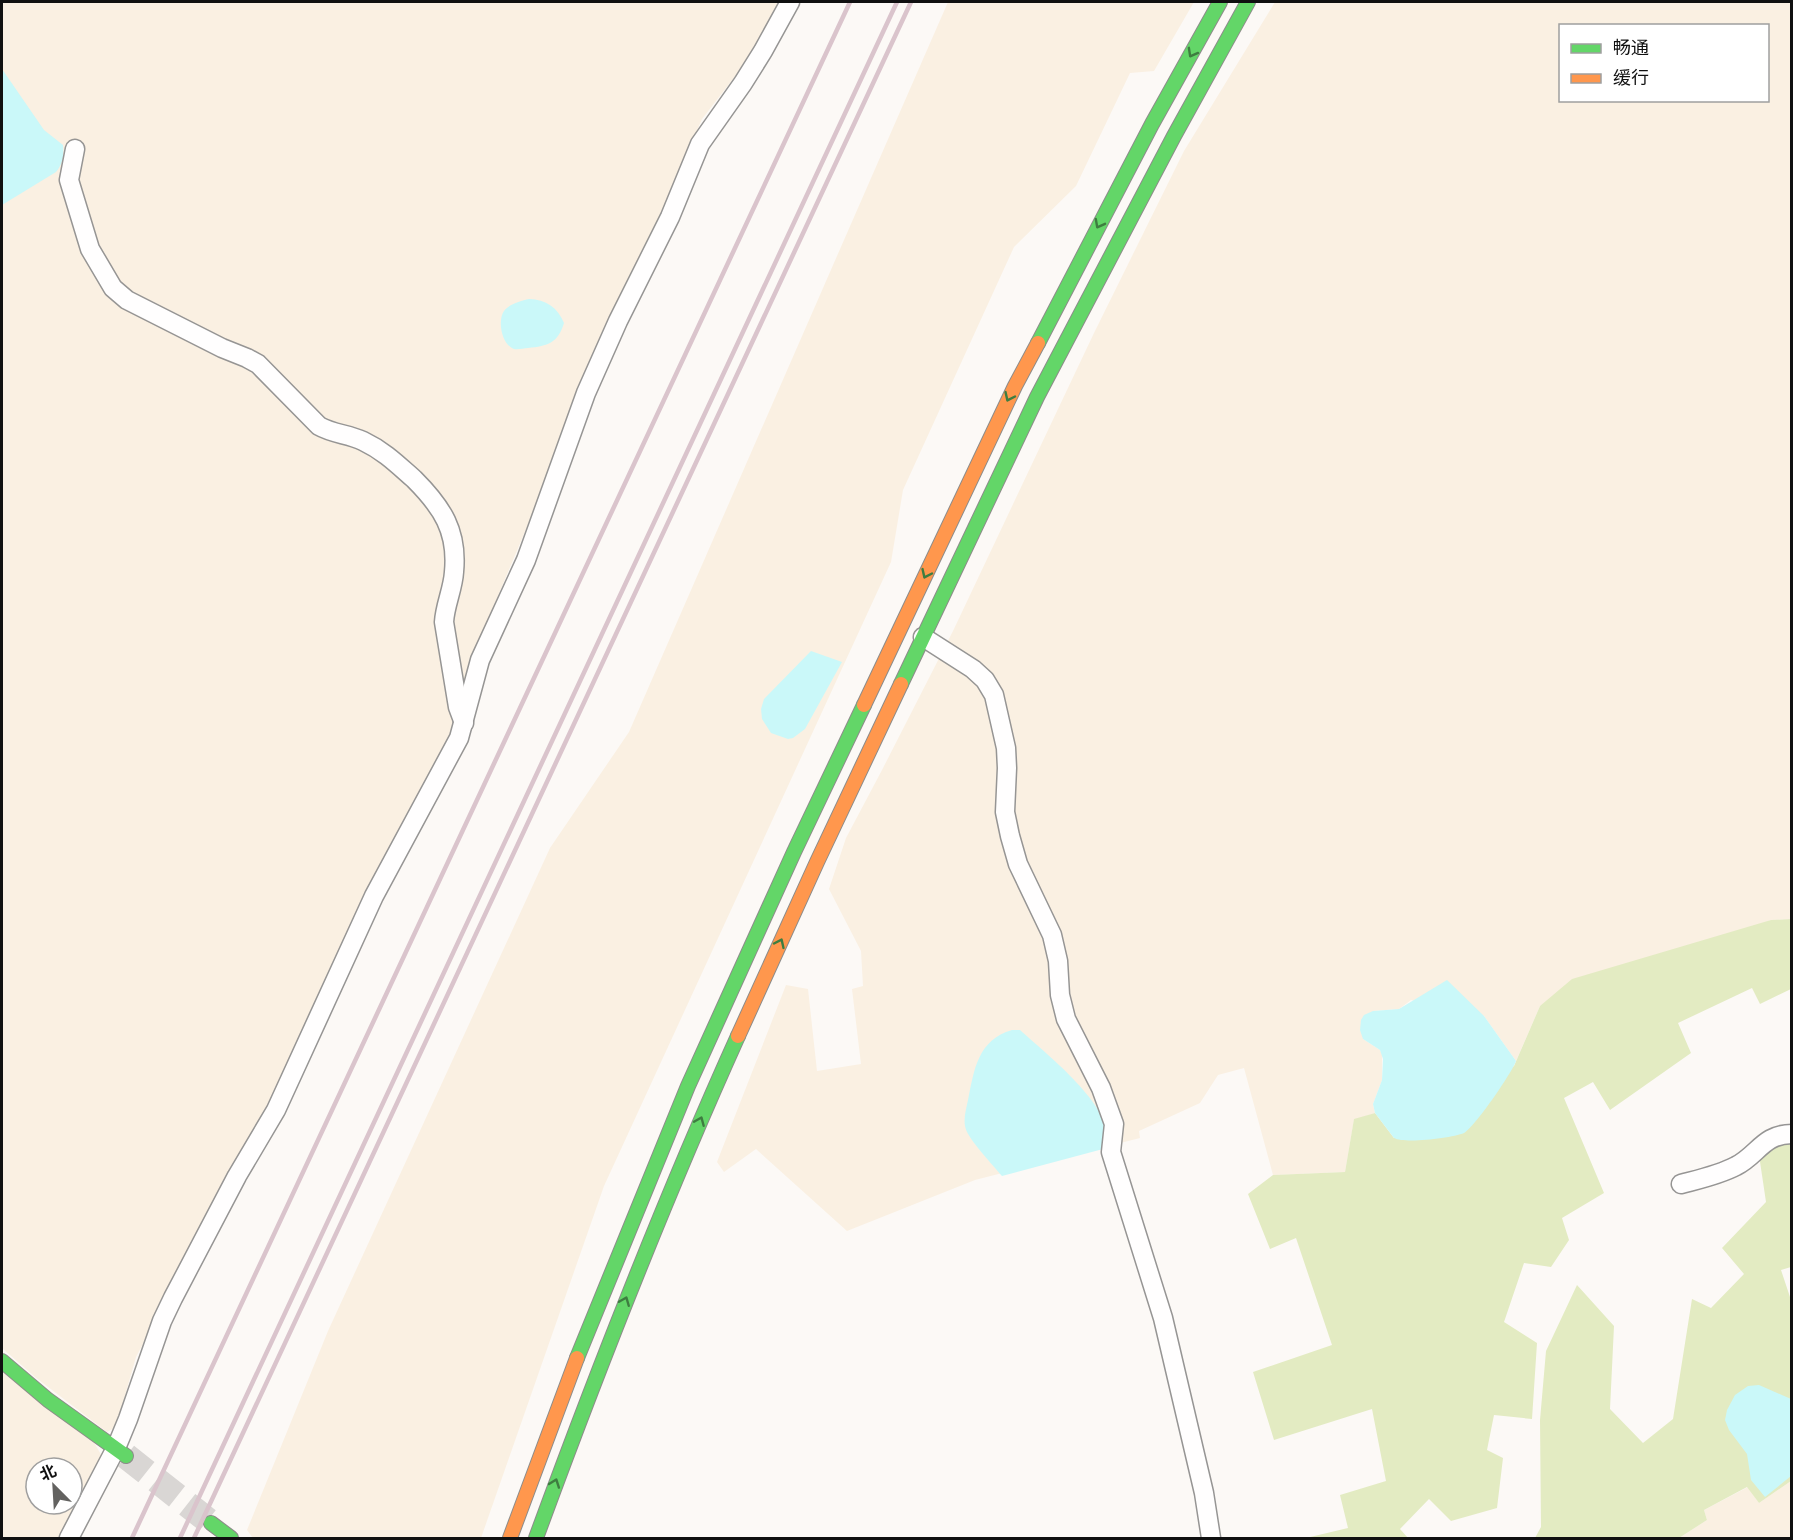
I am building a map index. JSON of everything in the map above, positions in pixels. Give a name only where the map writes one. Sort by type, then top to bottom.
[{"type":"main road","points":[[510,1539],[567,1382],[643,1194],[693,1076],[794,852],[1015,386],[1152,124],[1220,2]]},
{"type":"main road","points":[[536,1539],[623,1307],[711,1096],[817,862],[1042,387],[1168,146],[1248,2]]},
{"type":"main road","points":[[2,1361],[41,1395],[121,1452]]},
{"type":"main road","points":[[211,1523],[231,1539]]},
{"type":"street","points":[[69,1539],[121,1452],[162,1321],[237,1176],[276,1110],[374,896],[452,754],[464,724],[480,660],[526,560],[586,393],[618,321],[670,217],[700,144],[744,83],[790,2]]},
{"type":"street","points":[[75,149],[69,180],[90,249],[116,292],[127,300],[258,364],[319,426],[361,440],[393,459],[425,490],[446,518],[454,539],[455,571],[444,622],[458,707],[464,724]]},
{"type":"street","points":[[923,637],[973,669],[994,695],[1006,748],[1005,812],[1010,836],[1018,864],[1052,935],[1058,961],[1060,995],[1066,1019],[1101,1088],[1114,1124],[1111,1152],[1163,1317],[1204,1493],[1211,1539]]},
{"type":"street","points":[[1681,1184],[1709,1177],[1736,1166],[1771,1137],[1791,1134]]},
{"type":"shaded area","points":[[2,2],[781,2],[764,39],[702,119],[625,294],[471,660],[454,735],[284,1079],[136,1357],[116,1427],[107,1432],[35,1377],[2,1348]]},
{"type":"shaded area","points":[[948,2],[1194,2],[1154,71],[1130,73],[1076,186],[1014,247],[903,490],[891,562],[604,1186],[481,1538],[253,1538],[247,1530],[328,1331],[550,848],[629,732]]},
{"type":"shaded area","points":[[1275,2],[1791,2],[1791,919],[1771,920],[1540,1006],[1516,1061],[1484,1016],[1411,1000],[1399,1009],[1373,1011],[1363,1039],[1380,1050],[1382,1054],[1382,1080],[1373,1104],[1375,1113],[1354,1120],[1345,1172],[1273,1175],[1244,1068],[1218,1075],[1200,1103],[1139,1131],[1140,1138],[975,1180],[847,1231],[756,1149],[724,1172],[717,1162],[786,985],[808,989],[817,1071],[861,1064],[852,989],[863,986],[861,951],[829,889],[846,838],[953,631],[1094,333],[1184,151]]},
{"type":"shaded area","points":[[2,1371],[92,1439],[103,1458],[84,1495],[84,1456],[24,1456],[24,1516],[73,1516],[62,1538],[2,1538]]},
{"type":"shaded area","points":[[1791,1481],[1791,1538],[1679,1538],[1707,1520],[1704,1510],[1748,1487],[1759,1503]]},
{"type":"green space","points":[[1791,919],[1791,989],[1760,1004],[1752,988],[1678,1023],[1691,1053],[1610,1110],[1593,1082],[1564,1098],[1604,1193],[1562,1218],[1569,1240],[1551,1267],[1524,1263],[1504,1322],[1537,1343],[1532,1419],[1494,1415],[1487,1450],[1503,1458],[1497,1508],[1451,1521],[1429,1499],[1400,1529],[1408,1538],[1306,1538],[1348,1528],[1340,1495],[1386,1481],[1372,1409],[1274,1440],[1253,1372],[1332,1345],[1296,1238],[1270,1249],[1248,1194],[1273,1175],[1345,1172],[1354,1119],[1375,1113],[1394,1138],[1514,1066],[1540,1006],[1572,979],[1771,920]]},
{"type":"green space","points":[[1791,1141],[1791,1267],[1781,1270],[1792,1303],[1791,1481],[1759,1503],[1747,1487],[1704,1510],[1707,1520],[1679,1538],[1535,1538],[1541,1527],[1540,1420],[1546,1351],[1577,1285],[1614,1326],[1610,1409],[1643,1443],[1673,1419],[1692,1299],[1711,1308],[1744,1274],[1722,1248],[1766,1202],[1759,1155]]},
{"type":"water","points":[[2,69],[44,130],[63,145],[63,152],[62,163],[56,172],[2,205]]},
{"type":"water","points":[[529,299],[551,305],[564,323],[562,330],[555,339],[541,346],[514,349],[506,343],[504,338],[501,326],[502,315],[509,306]]},
{"type":"water","points":[[811,651],[842,662],[805,729],[788,739],[771,733],[762,719],[761,709],[764,699]]},
{"type":"water","points":[[1447,980],[1484,1016],[1516,1061],[1492,1100],[1464,1133],[1429,1140],[1400,1140],[1394,1138],[1375,1113],[1373,1104],[1382,1080],[1383,1059],[1380,1050],[1363,1039],[1360,1030],[1361,1020],[1364,1015],[1373,1011],[1399,1009]]},
{"type":"water","points":[[1012,1030],[1020,1030],[1059,1064],[1086,1093],[1104,1122],[1107,1136],[1103,1149],[1002,1176],[974,1142],[967,1132],[965,1112],[976,1067],[985,1048],[1001,1035]]},
{"type":"water","points":[[1759,1385],[1791,1399],[1791,1476],[1765,1497],[1751,1480],[1747,1454],[1729,1430],[1725,1420],[1727,1410],[1735,1395],[1748,1386]]},
{"type":"tunnel","points":[[126,1456],[211,1523]]},
{"type":"railway","points":[[132,1538],[850,2]]},
{"type":"railway","points":[[180,1538],[897,2]]},
{"type":"railway","points":[[194,1538],[911,2]]},
{"type":"traffic: fast","points":[[1038,343],[1152,124],[1220,2]]},
{"type":"traffic: fast","points":[[901,684],[1037,397],[1174,136],[1248,2]]},
{"type":"traffic: fast","points":[[577,1358],[688,1086],[794,852],[864,705]]},
{"type":"traffic: fast","points":[[536,1538],[632,1285],[738,1036]]},
{"type":"traffic: fast","points":[[2,1361],[48,1400],[126,1456]]},
{"type":"traffic: fast","points":[[211,1523],[231,1538]]},
{"type":"traffic: slow","points":[[864,705],[1015,386],[1038,343]]},
{"type":"traffic: slow","points":[[738,1036],[901,684]]},
{"type":"traffic: slow","points":[[510,1538],[577,1358]]}]
